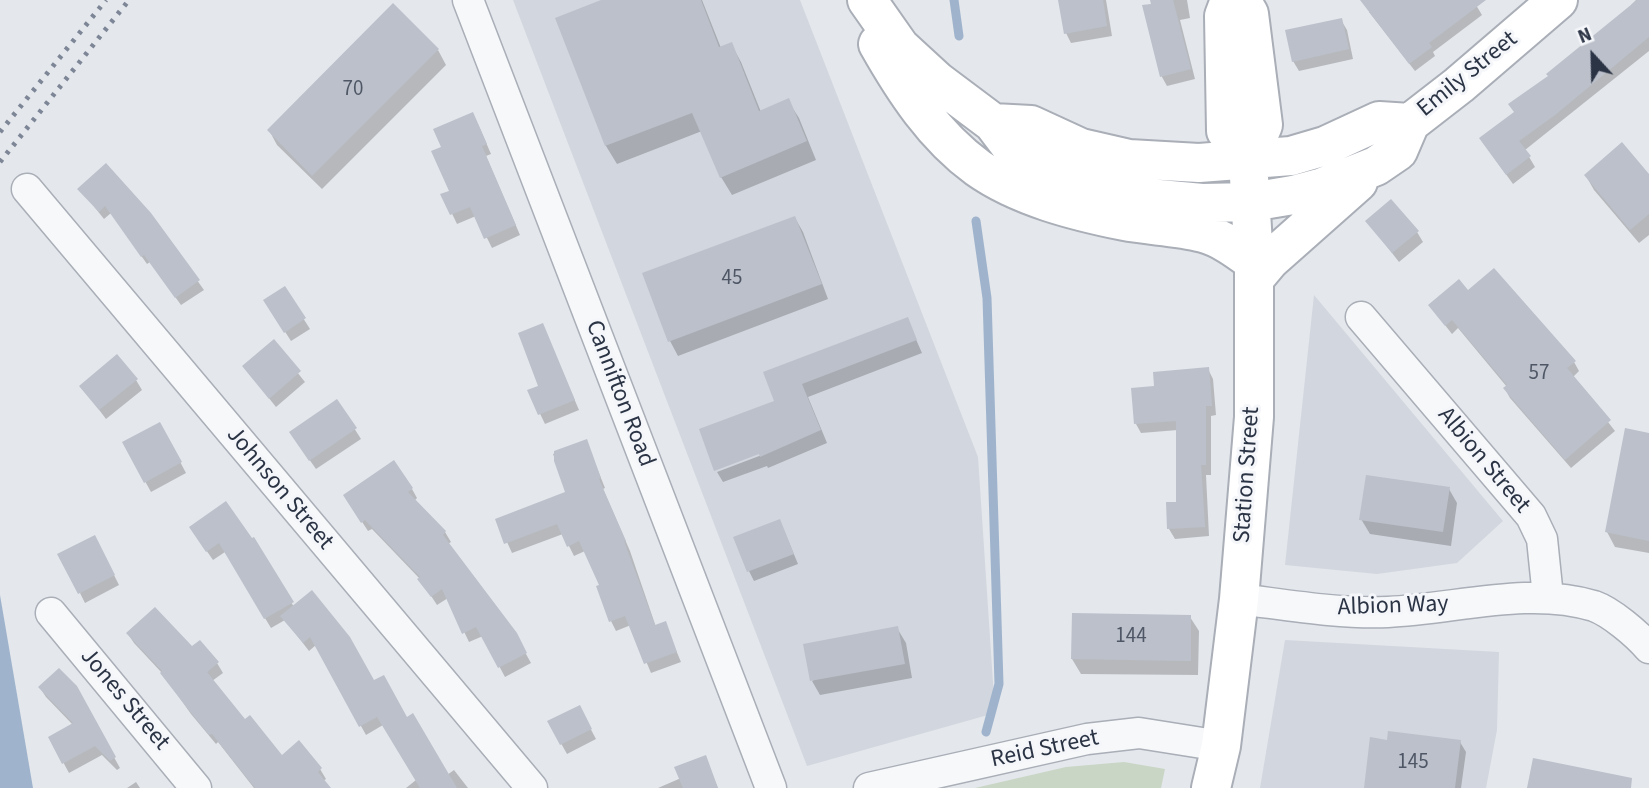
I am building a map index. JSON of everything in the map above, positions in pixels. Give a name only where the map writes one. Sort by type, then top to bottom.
[{"type":"main road","points":[[859,0],[870,29],[901,83],[935,128],[978,168],[1013,187],[1063,206],[1124,221],[1204,233],[1235,248],[1254,271],[1376,166]]},
{"type":"main road","name":"Emily Street","points":[[867,0],[900,47],[936,81],[993,123],[1018,156],[1071,182],[1126,197],[1202,203],[1251,202],[1323,187],[1376,166],[1398,151],[1410,123],[1558,0]]},
{"type":"main road","points":[[1230,0],[1224,16],[1226,131],[1248,160]]},
{"type":"main road","name":"Station Street","points":[[1211,788],[1221,746],[1239,599],[1254,417],[1254,271],[1248,160],[1263,125],[1249,14],[1241,0]]},
{"type":"main road","name":"Emily Street","points":[[993,123],[1031,125],[1081,148],[1129,159],[1199,163],[1291,156],[1325,146],[1379,121],[1410,123]]},
{"type":"street","name":"Cannifton Road","points":[[468,0],[771,788]]},
{"type":"street","name":"Johnson Street","points":[[27,189],[532,788]]},
{"type":"street","name":"Albion Street","points":[[1361,317],[1531,516],[1542,539],[1548,597]]},
{"type":"street","name":"Albion Way","points":[[1239,599],[1349,612],[1388,612],[1548,597]]},
{"type":"street","points":[[1548,597],[1597,607],[1639,636],[1649,648]]},
{"type":"street","name":"Jones Street","points":[[51,612],[196,788]]},
{"type":"street","name":"Reid Street","points":[[869,788],[1087,739],[1139,733],[1221,746]]},
{"type":"shaded area","points":[[513,0],[800,0],[978,457],[995,713],[807,766]]},
{"type":"shaded area","points":[[1314,295],[1503,521],[1457,563],[1377,574],[1285,565]]},
{"type":"shaded area","points":[[1285,640],[1499,652],[1497,730],[1486,788],[1260,788]]},
{"type":"green space","points":[[1124,762],[1165,769],[1161,788],[975,788],[1066,767]]},
{"type":"water","points":[[0,595],[33,788],[0,788]]},
{"type":"building","points":[[601,0],[701,0],[719,47],[732,42],[759,111],[789,98],[807,141],[720,178],[692,113],[605,146],[555,18]]},
{"type":"building","points":[[1058,0],[1103,0],[1107,26],[1064,34]]},
{"type":"building","points":[[1150,0],[1173,0],[1191,69],[1160,77],[1142,5],[1151,4]]},
{"type":"building","points":[[1360,0],[1486,0],[1429,43],[1432,47],[1409,64]]},
{"type":"building","points":[[1637,0],[1649,0],[1649,37],[1555,115],[1519,141],[1531,156],[1506,175],[1479,138],[1514,112],[1508,104],[1548,76],[1546,74]]},
{"type":"building","points":[[393,3],[439,49],[312,176],[267,130]]},
{"type":"building","points":[[1342,18],[1349,49],[1292,62],[1285,30]]},
{"type":"building","points":[[473,112],[487,144],[482,146],[516,225],[484,239],[470,207],[450,215],[440,194],[449,191],[431,151],[441,147],[433,129]]},
{"type":"building","points":[[1622,142],[1649,174],[1649,214],[1630,230],[1584,175]]},
{"type":"building","points":[[106,163],[151,213],[200,280],[175,298],[144,255],[141,257],[105,206],[99,212],[77,189]]},
{"type":"building","points":[[1391,199],[1419,231],[1392,253],[1365,221]]},
{"type":"building","points":[[795,216],[822,284],[668,342],[642,273]]},
{"type":"building","points":[[1494,268],[1576,361],[1567,368],[1611,420],[1565,460],[1503,388],[1507,385],[1452,320],[1445,326],[1428,305],[1459,279],[1468,290]]},
{"type":"building","points":[[285,286],[306,318],[284,333],[263,300]]},
{"type":"building","points":[[908,317],[917,340],[802,384],[821,430],[760,457],[759,454],[714,471],[699,429],[774,401],[763,372]]},
{"type":"building","points":[[543,323],[575,400],[538,415],[527,390],[538,386],[518,333]]},
{"type":"building","points":[[274,339],[301,371],[269,399],[242,366]]},
{"type":"building","points":[[117,354],[138,379],[99,410],[79,386]]},
{"type":"building","points":[[1209,367],[1212,406],[1206,406],[1206,465],[1201,465],[1205,527],[1167,529],[1166,502],[1176,502],[1176,421],[1134,424],[1131,388],[1154,386],[1153,372]]},
{"type":"building","points":[[337,399],[357,428],[309,461],[289,432]]},
{"type":"building","points":[[160,422],[182,462],[144,483],[122,442]]},
{"type":"building","points":[[1625,428],[1649,433],[1649,541],[1605,532]]},
{"type":"building","points":[[587,439],[601,478],[599,479],[626,541],[655,625],[666,621],[677,652],[644,664],[625,616],[609,622],[596,586],[599,585],[579,541],[567,547],[557,524],[504,544],[495,519],[565,492],[554,461],[554,451]]},
{"type":"building","points":[[394,460],[413,488],[408,492],[446,531],[443,535],[517,633],[527,653],[498,668],[476,627],[462,634],[442,589],[431,597],[417,579],[420,577],[365,520],[361,523],[343,495]]},
{"type":"building","points":[[1366,475],[1450,487],[1443,532],[1359,520]]},
{"type":"building","points":[[226,501],[252,538],[254,537],[294,602],[264,619],[219,543],[206,552],[189,527]]},
{"type":"building","points":[[780,519],[794,554],[747,572],[733,537]]},
{"type":"building","points":[[95,535],[115,575],[78,594],[57,554]]},
{"type":"building","points":[[312,590],[350,637],[374,680],[384,675],[407,717],[413,713],[457,788],[420,788],[377,717],[359,727],[310,637],[303,643],[280,616]]},
{"type":"building","points":[[155,607],[192,646],[200,640],[219,662],[207,672],[245,719],[250,715],[282,755],[299,740],[322,768],[318,772],[331,788],[255,788],[184,704],[160,673],[162,671],[126,633]]},
{"type":"building","points":[[1072,613],[1191,615],[1191,661],[1071,659]]},
{"type":"building","points":[[898,626],[905,664],[810,681],[803,644]]},
{"type":"building","points":[[59,668],[77,686],[116,757],[110,761],[95,746],[62,764],[48,737],[73,723],[38,687]]},
{"type":"building","points":[[580,705],[592,729],[560,745],[547,721]]},
{"type":"building","points":[[1388,731],[1461,740],[1455,788],[1364,788],[1370,737],[1387,740]]},
{"type":"building","points":[[706,755],[718,788],[683,788],[674,767]]},
{"type":"building","points":[[1533,758],[1632,778],[1631,788],[1527,788]]},
{"type":"waterway","points":[[954,0],[959,36]]},
{"type":"waterway","points":[[976,221],[987,298],[999,684],[986,732]]},
{"type":"railway","points":[[0,132],[106,0]]},
{"type":"railway","points":[[0,162],[129,0]]}]
